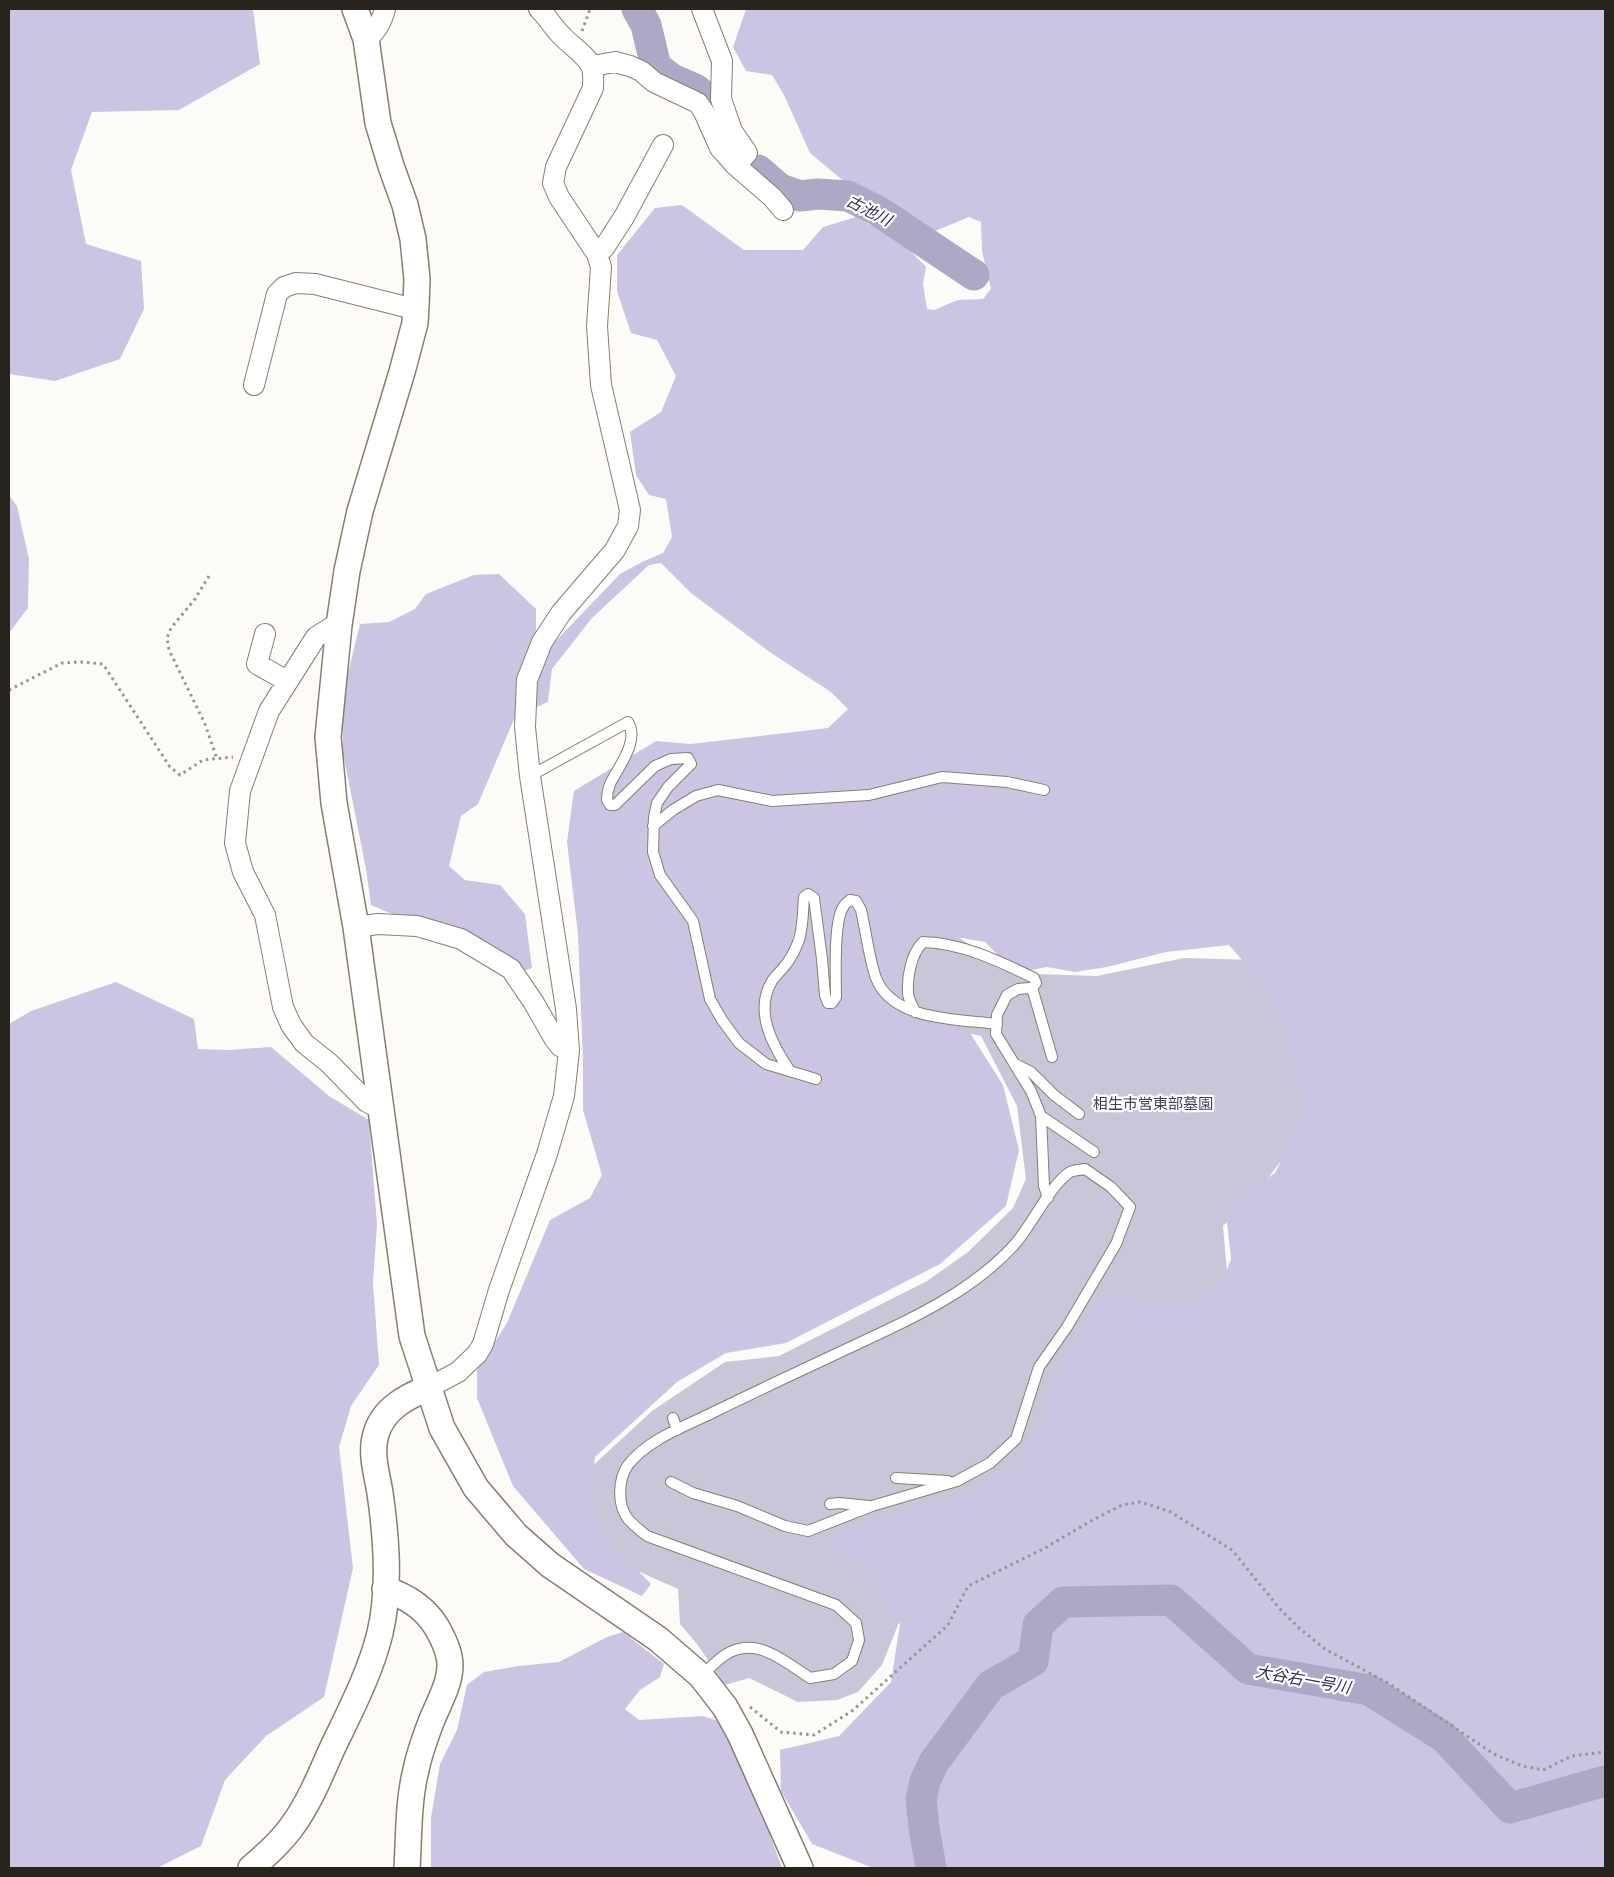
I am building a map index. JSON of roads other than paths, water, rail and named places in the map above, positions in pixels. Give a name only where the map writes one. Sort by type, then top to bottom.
[{"type":"street","points":[[354,9],[366,39],[378,123],[405,205],[413,239],[417,279],[415,323],[360,511],[347,571],[339,626],[328,737],[334,803],[356,927],[412,1336],[442,1428],[476,1488],[516,1536],[550,1565],[658,1638],[701,1676],[725,1707],[758,1772],[800,1868]]},
{"type":"street","points":[[366,39],[372,35],[383,18],[385,9]]},
{"type":"street","points":[[251,1868],[294,1825],[317,1783],[367,1674],[380,1632],[385,1589],[386,1555],[384,1526],[373,1450],[380,1422],[388,1411],[415,1394],[458,1372],[477,1354],[483,1344],[499,1290],[520,1235],[564,1096],[569,1051],[566,1009],[535,820],[525,727],[527,680],[542,642],[561,613],[615,550],[628,526],[630,510],[601,385],[597,326],[601,267],[597,254],[559,197],[553,183],[556,167],[593,88],[592,66],[561,36],[540,9]]},
{"type":"street","points":[[702,9],[722,61],[721,99],[732,131],[747,153],[735,165]]},
{"type":"street","points":[[592,66],[615,62],[630,66],[641,71],[654,82],[698,103],[720,148],[735,165],[772,197],[782,210]]},
{"type":"street","points":[[597,254],[604,248],[624,217],[662,145]]},
{"type":"street","points":[[254,385],[277,294],[284,287],[296,282],[315,284],[406,307],[416,306]]},
{"type":"street","points":[[339,626],[332,627],[316,637],[269,710],[240,790],[235,843],[243,872],[265,915],[283,1007],[290,1025],[304,1043],[329,1063],[367,1102],[381,1109]]},
{"type":"street","points":[[265,634],[257,664],[287,682]]},
{"type":"street","points":[[356,927],[378,924],[417,926],[461,939],[511,969],[534,1003],[554,1038],[560,1046],[569,1051]]},
{"type":"street","points":[[385,1589],[405,1596],[419,1606],[432,1620],[445,1644],[450,1664],[446,1685],[430,1723],[412,1786],[407,1868]]},
{"type":"lane","points":[[530,776],[628,722],[631,726],[631,741],[609,786],[606,800],[610,805],[615,805],[655,766],[671,759],[688,758],[691,764],[668,787],[657,803],[653,826],[653,852],[660,875],[693,922],[710,999],[722,1020],[739,1043],[766,1064],[816,1079]]},
{"type":"lane","points":[[653,826],[673,810],[696,796],[718,790],[772,801],[869,795],[942,777],[1007,782],[1044,790]]},
{"type":"lane","points":[[790,1070],[779,1054],[769,1031],[764,1012],[765,996],[772,980],[786,965],[799,938],[804,898],[808,894],[814,898],[822,958],[824,995],[828,1003],[832,1003],[836,997],[839,919],[843,906],[850,900],[856,901],[861,910],[876,979],[893,1001],[927,1016],[997,1024]]},
{"type":"lane","points":[[916,1012],[908,995],[910,973],[916,949],[923,942],[939,942],[994,959],[1034,978],[1036,983],[1031,990]]},
{"type":"lane","points":[[1031,990],[1029,988],[1018,989],[1007,995],[997,1015],[996,1034],[1031,1091],[1041,1116],[1044,1186],[1048,1198]]},
{"type":"lane","points":[[1031,990],[1052,1056]]},
{"type":"lane","points":[[1014,1064],[1031,1072],[1054,1095],[1079,1114]]},
{"type":"lane","points":[[1041,1116],[1094,1152]]},
{"type":"lane","points":[[671,1482],[693,1493],[737,1506],[785,1526],[808,1531],[872,1506],[957,1481],[990,1463],[1016,1439],[1039,1367],[1067,1327],[1116,1244],[1130,1207],[1111,1187],[1085,1169],[1072,1171],[1060,1180],[1017,1243],[993,1267],[962,1290],[913,1318],[677,1430],[642,1452],[627,1466],[620,1487],[621,1504],[627,1518],[647,1536],[836,1605],[856,1623],[859,1640],[852,1661],[834,1674],[810,1678],[774,1654],[750,1646],[726,1655],[701,1676]]},
{"type":"lane","points":[[672,1418],[677,1430]]},
{"type":"lane","points":[[896,1478],[957,1481]]},
{"type":"lane","points":[[830,1504],[839,1502],[872,1506]]},
{"type":"waterway","name":"古池川","points":[[637,9],[646,25],[656,67],[672,79],[697,90],[708,104],[721,129]]},
{"type":"waterway","name":"古池川","points":[[758,170],[780,189],[800,196],[818,194],[848,196],[878,211],[974,275]]},
{"type":"waterway","name":"大谷右一号川","points":[[931,1868],[921,1799],[925,1781],[934,1762],[991,1685],[1033,1661],[1038,1625],[1063,1602],[1171,1600],[1248,1669],[1369,1690],[1444,1737],[1510,1808],[1605,1781]]},
{"type":"park label","name":"相生市営東部墓園","points":[[1153,1103]]}]
